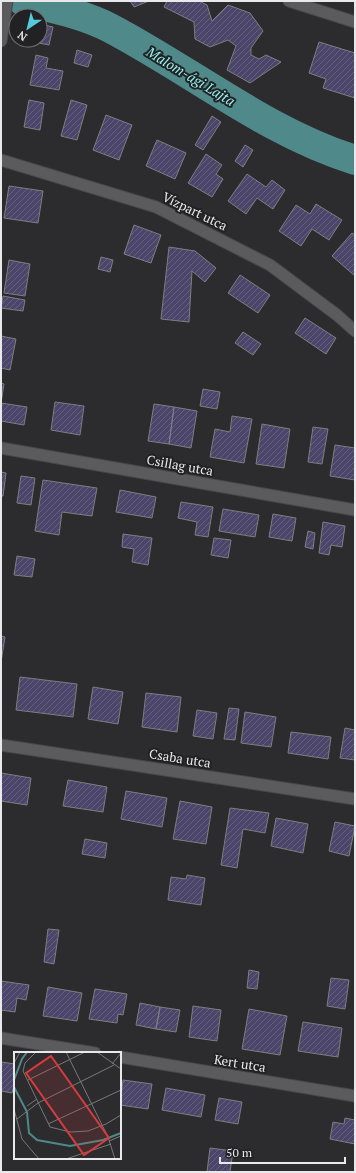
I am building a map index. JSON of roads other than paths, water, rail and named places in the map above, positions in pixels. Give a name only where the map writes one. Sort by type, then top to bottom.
[{"type":"street","points":[[1,41],[7,1]]},
{"type":"street","points":[[289,1],[355,22]]},
{"type":"street","name":"Vízpart utca","points":[[1,160],[156,207],[270,265],[337,315],[355,331]]},
{"type":"street","name":"Csillag utca","points":[[1,448],[355,510]]},
{"type":"street","name":"Csaba utca","points":[[1,745],[355,798]]},
{"type":"street","points":[[1,1038],[89,1052]]},
{"type":"street","name":"Kert utca","points":[[121,1057],[355,1096]]},
{"type":"waterway","name":"Malom-ági Lajta","points":[[23,1],[78,15],[100,23],[140,45],[230,100],[291,134],[322,148],[355,160]]}]
